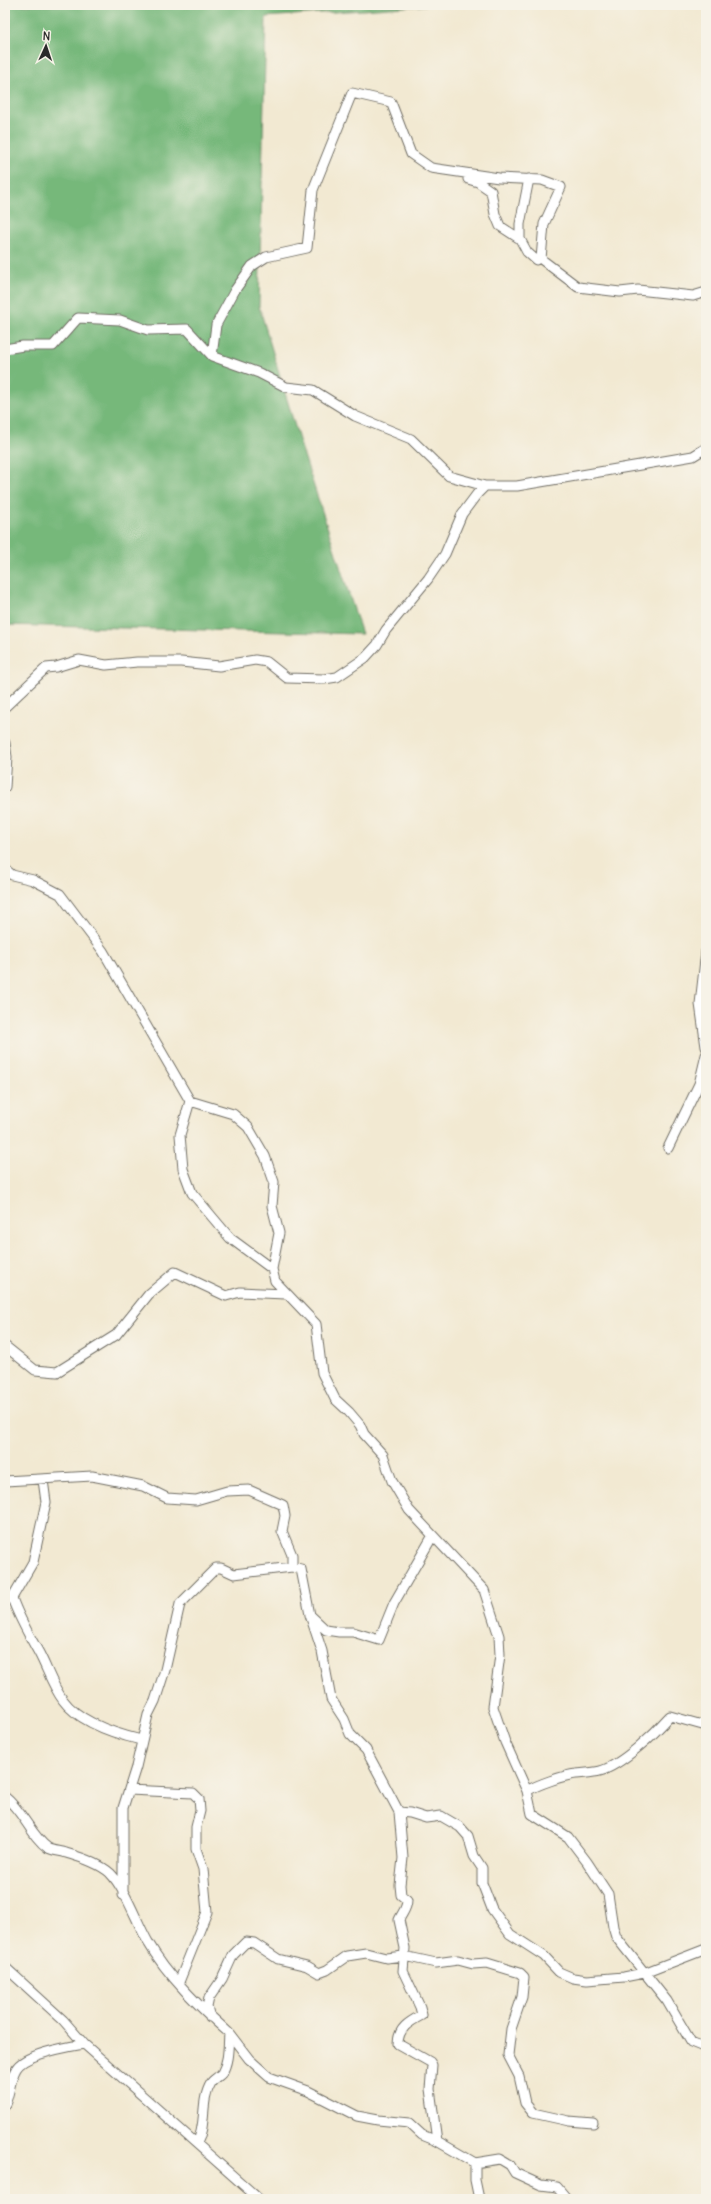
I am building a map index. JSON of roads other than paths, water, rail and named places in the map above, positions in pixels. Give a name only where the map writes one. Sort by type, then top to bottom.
[{"type":"street","points":[[212,356],[216,325],[235,290],[252,266],[266,257],[307,248],[313,190],[352,93],[391,102],[411,154],[431,168],[461,173],[542,180],[561,186],[544,224],[541,259],[578,287],[620,292],[638,290],[693,296],[706,292]]},
{"type":"street","points":[[461,173],[466,179],[478,182],[491,191],[495,214],[500,226],[520,239]]},
{"type":"street","points":[[529,179],[520,224],[520,239],[527,252],[536,260]]},
{"type":"street","points":[[5,350],[23,346],[53,346],[78,318],[120,320],[148,330],[187,329],[212,356],[259,373],[286,386],[313,390],[355,416],[412,439],[449,476],[485,486],[517,486],[692,456],[706,448]]},
{"type":"street","points":[[5,708],[46,668],[56,667],[79,660],[106,665],[137,662],[181,662],[219,666],[256,660],[267,662],[287,678],[324,679],[337,677],[365,658],[378,645],[386,630],[428,579],[445,554],[462,514],[476,494],[485,486]]},
{"type":"street","points":[[5,743],[7,757],[5,787]]},
{"type":"street","points":[[5,869],[12,875],[33,880],[60,894],[104,951],[190,1101],[233,1114],[248,1127],[265,1156],[274,1182],[272,1206],[279,1233],[272,1270],[275,1281],[316,1324],[322,1373],[335,1399],[353,1416],[364,1434],[383,1455],[392,1481],[409,1510],[432,1537],[484,1590],[499,1636],[500,1655],[493,1707],[505,1742],[527,1791],[532,1814],[568,1836],[608,1894],[616,1937],[667,2001],[691,2042],[704,2045]]},
{"type":"street","points":[[706,951],[700,1004],[706,1047]]},
{"type":"street","points":[[668,1148],[699,1084],[706,1055]]},
{"type":"street","points":[[190,1101],[180,1135],[183,1169],[192,1193],[230,1238],[272,1270]]},
{"type":"street","points":[[5,1346],[35,1370],[57,1372],[116,1335],[149,1294],[175,1272],[226,1296],[240,1292],[286,1294]]},
{"type":"street","points":[[5,1482],[92,1476],[143,1486],[167,1498],[196,1500],[227,1491],[249,1490],[283,1505],[285,1516],[282,1532],[292,1555],[292,1567]]},
{"type":"street","points":[[43,1480],[46,1502],[33,1562],[12,1598],[18,1616],[63,1701],[83,1717],[98,1726],[141,1740]]},
{"type":"street","points":[[310,1615],[326,1630],[353,1632],[379,1640],[394,1603],[432,1537]]},
{"type":"street","points":[[123,1895],[123,1808],[148,1715],[155,1701],[165,1670],[180,1604],[216,1568],[221,1568],[234,1574],[292,1567],[301,1569],[310,1615],[322,1652],[331,1698],[344,1719],[350,1734],[366,1750],[399,1812],[403,1858],[400,1885],[401,1895],[407,1900],[407,1908],[399,1920],[403,1932],[404,1956],[402,1971],[420,2007],[422,2015],[410,2021],[402,2028],[398,2038],[398,2044],[430,2062],[432,2065],[430,2089],[437,2141]]},
{"type":"street","points":[[527,1791],[535,1786],[574,1774],[601,1771],[617,1762],[654,1735],[670,1716],[706,1726]]},
{"type":"street","points":[[129,1790],[193,1793],[199,1799],[200,1811],[196,1827],[196,1849],[203,1869],[207,1912],[178,1982]]},
{"type":"street","points":[[5,1797],[14,1804],[33,1832],[49,1848],[99,1866],[109,1872],[118,1883],[149,1943],[178,1982],[229,2034],[249,2059],[269,2077],[308,2091],[357,2116],[409,2123],[422,2135],[437,2141],[475,2163],[500,2159],[510,2166],[515,2173],[541,2185],[557,2187],[567,2199]]},
{"type":"street","points":[[399,1812],[410,1813],[426,1818],[441,1816],[460,1827],[468,1836],[474,1856],[482,1868],[482,1883],[492,1909],[510,1934],[544,1956],[559,1972],[573,1978],[587,1980],[644,1973],[706,1949]]},
{"type":"street","points":[[210,2016],[207,2007],[209,1998],[222,1979],[233,1955],[246,1942],[254,1943],[278,1960],[307,1966],[319,1973],[327,1970],[347,1956],[366,1953],[386,1958],[404,1956],[436,1963],[458,1960],[473,1964],[487,1963],[523,1975],[522,1997],[511,2029],[508,2055],[519,2076],[525,2103],[533,2113],[569,2121],[593,2123]]},
{"type":"street","points":[[5,1967],[63,2020],[84,2044],[259,2199]]},
{"type":"street","points":[[197,2143],[202,2131],[203,2112],[211,2083],[221,2073],[228,2056],[229,2034]]},
{"type":"street","points":[[5,2104],[15,2070],[21,2062],[62,2048],[84,2044]]},
{"type":"street","points":[[475,2163],[475,2180],[480,2199]]}]
